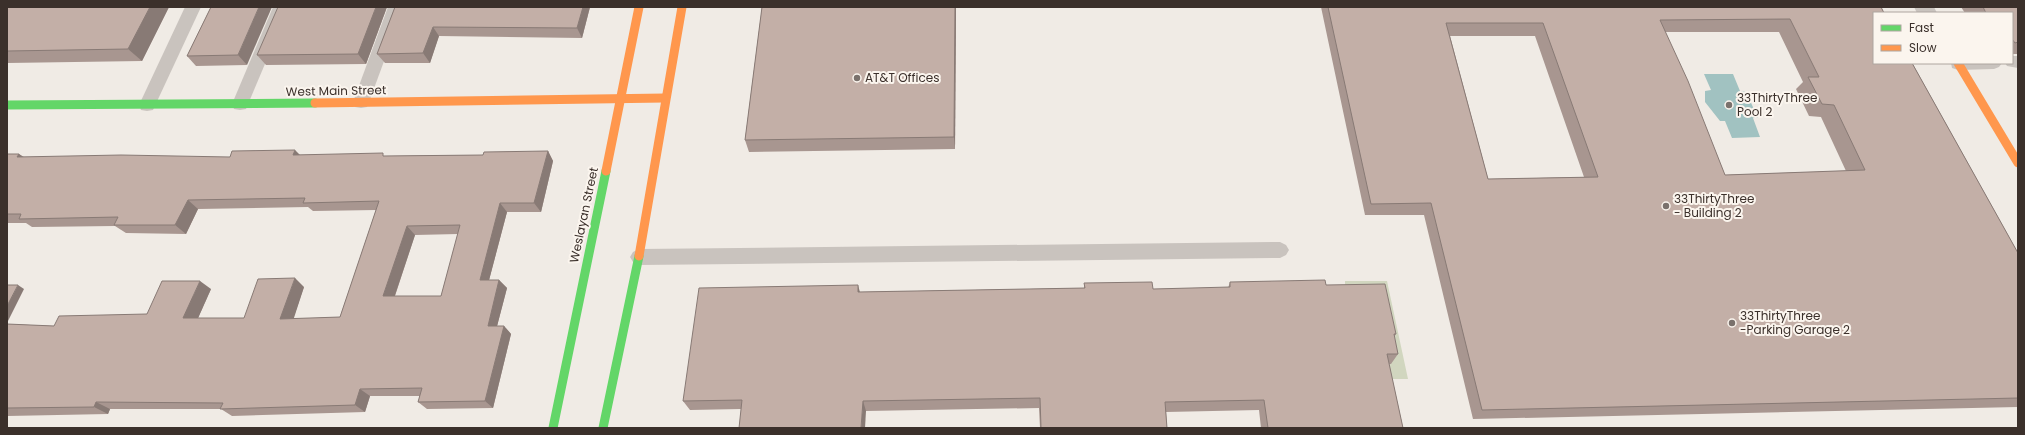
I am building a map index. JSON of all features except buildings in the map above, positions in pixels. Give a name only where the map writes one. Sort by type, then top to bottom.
[{"type":"main road","name":"Weslayan Street","points":[[553,428],[639,7]]},
{"type":"main road","points":[[603,428],[639,257],[665,98],[682,7]]},
{"type":"main road","points":[[1958,64],[2018,163]]},
{"type":"main road","name":"West Main Street","points":[[7,105],[147,105],[665,98]]},
{"type":"lane","points":[[147,105],[193,7]]},
{"type":"lane","points":[[240,104],[280,7]]},
{"type":"lane","points":[[361,102],[396,7]]},
{"type":"lane","points":[[639,257],[1280,250]]},
{"type":"green space","points":[[1345,281],[1387,281],[1408,379],[1383,379],[1225,293],[1224,287],[1345,286]]},
{"type":"water","name":"33ThirtyThree Pool 2","points":[[1704,74],[1733,74],[1740,91],[1746,92],[1758,118],[1753,118],[1760,137],[1732,138],[1725,121],[1720,121],[1705,102],[1705,91],[1711,90]]},
{"type":"traffic: fast","points":[[7,105],[315,103]]},
{"type":"traffic: fast","points":[[553,428],[606,171]]},
{"type":"traffic: fast","points":[[603,428],[639,256]]},
{"type":"traffic: slow","points":[[606,171],[639,7]]},
{"type":"traffic: slow","points":[[639,256],[682,7]]},
{"type":"traffic: slow","points":[[1959,64],[2018,163]]},
{"type":"traffic: slow","points":[[315,103],[665,98]]},
{"type":"place","name":"AT&T Offices","points":[[857,78]]},
{"type":"place","name":"33ThirtyThree Pool 2","points":[[1729,105]]},
{"type":"place","name":"33ThirtyThree - Building 2","points":[[1666,206]]},
{"type":"place","name":"33ThirtyThree -Parking Garage 2","points":[[1732,323]]}]
